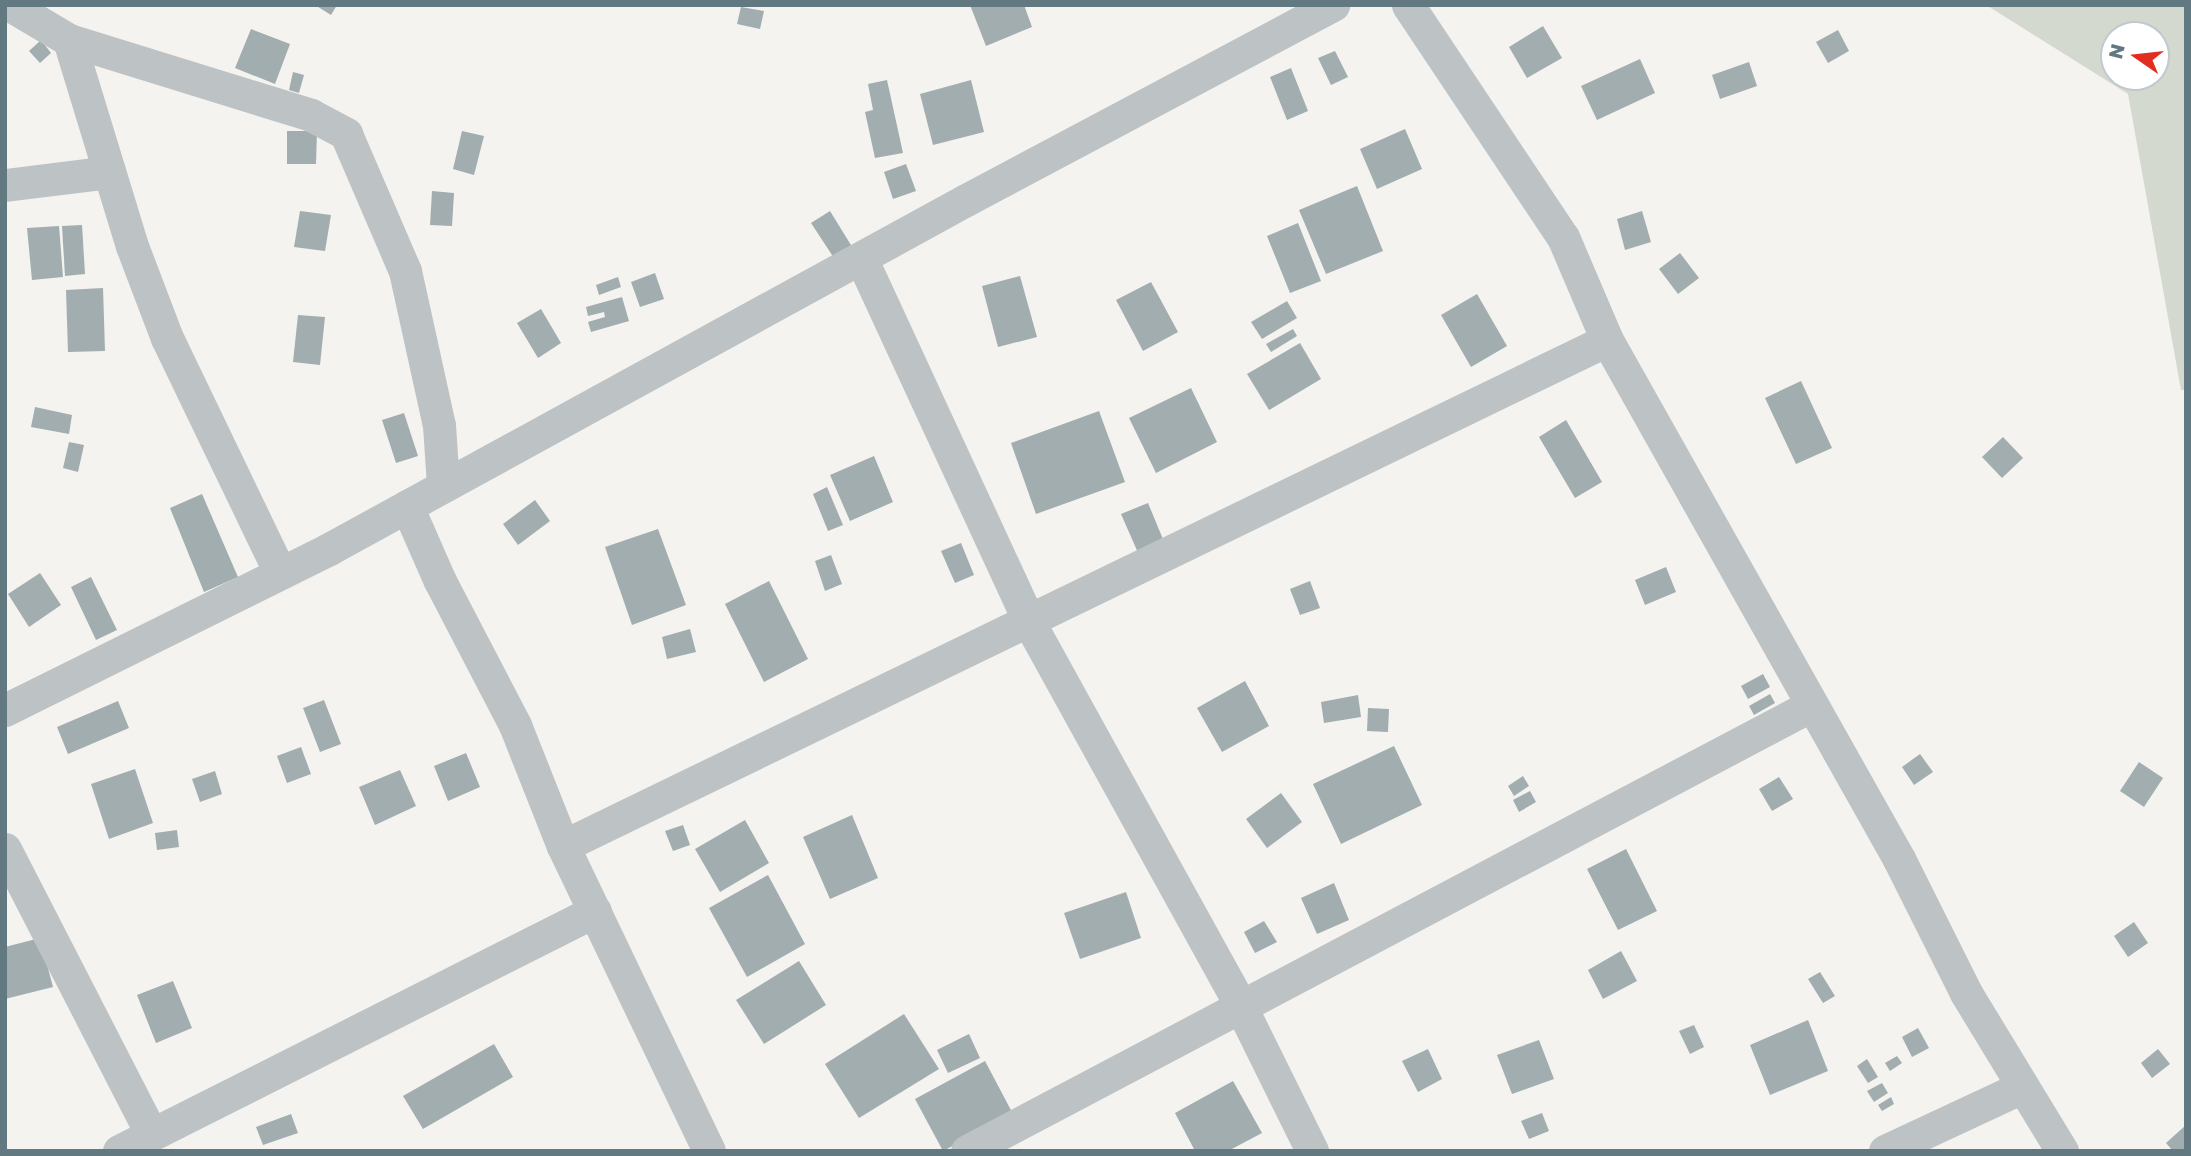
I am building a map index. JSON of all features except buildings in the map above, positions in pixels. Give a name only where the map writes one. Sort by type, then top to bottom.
[{"type":"street","points":[[10,5],[69,40],[311,115],[346,134],[405,271],[439,425],[443,486]]},
{"type":"street","points":[[5,710],[280,573],[407,506],[1333,5]]},
{"type":"street","points":[[1408,5],[1563,237],[1607,340],[1810,706],[1899,859],[2020,1088],[2062,1151]]},
{"type":"street","points":[[69,40],[109,172],[167,338],[280,573]]},
{"type":"street","points":[[5,185],[109,172]]},
{"type":"street","points":[[862,260],[1029,622],[1240,1005],[1312,1151]]},
{"type":"street","points":[[563,846],[1607,340]]},
{"type":"street","points":[[407,506],[440,581],[515,725],[563,846],[709,1151]]},
{"type":"street","points":[[967,1151],[1810,706]]},
{"type":"street","points":[[5,849],[151,1133]]},
{"type":"street","points":[[119,1151],[595,911]]},
{"type":"street","points":[[1885,1151],[2020,1088]]},
{"type":"shaded area","points":[[1986,5],[2186,5],[2186,390],[2181,390],[2128,94],[2123,91],[2170,91],[2170,21],[2100,21],[2100,76]]}]
